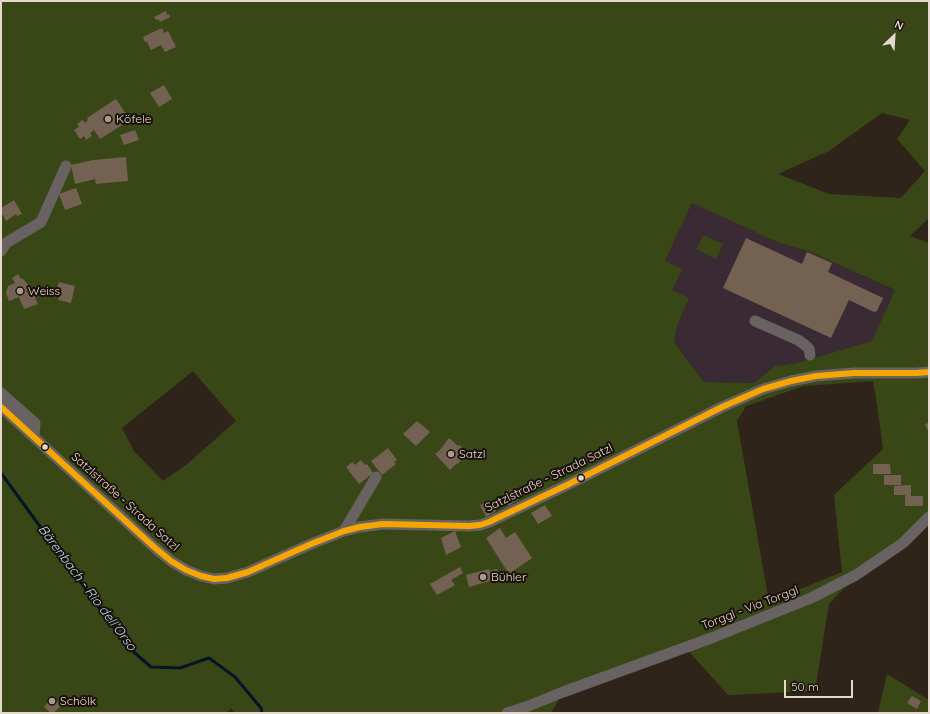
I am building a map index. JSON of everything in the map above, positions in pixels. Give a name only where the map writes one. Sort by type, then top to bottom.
[{"type":"street","points":[[1,251],[6,243],[41,222],[66,166]]},
{"type":"street","points":[[755,321],[798,340],[809,349],[810,355]]},
{"type":"street","name":"Satzlstraße - Strada Satzl","points":[[1,407],[171,561],[186,570],[214,579],[227,578],[248,572],[311,544],[344,531],[360,527],[382,524],[480,526],[569,484],[722,407],[763,389],[816,376],[854,373],[929,372]]},
{"type":"street","points":[[1,393],[35,423],[34,437]]},
{"type":"street","points":[[344,531],[376,477]]},
{"type":"street","name":"Torggl - Via Torggl","points":[[507,713],[714,637],[812,598],[856,575],[903,542],[929,517]]},
{"type":"shaded area","points":[[692,203],[777,242],[808,251],[896,291],[872,341],[797,363],[775,366],[754,383],[704,382],[674,342],[677,326],[689,298],[672,290],[665,262]]},
{"type":"green space","points":[[1,1],[929,1],[929,218],[910,236],[929,243],[929,517],[856,575],[829,604],[815,691],[728,695],[685,647],[563,692],[551,713],[235,713],[231,708],[226,713],[1,713]],"holes":[[[882,113],[910,120],[897,139],[925,171],[901,198],[829,194],[778,174],[829,151]],[[692,203],[777,242],[808,251],[895,290],[872,341],[797,363],[775,366],[754,383],[704,382],[674,342],[677,326],[689,298],[672,290],[682,269],[665,261]],[[193,371],[236,421],[186,465],[163,481],[134,451],[122,428]],[[873,381],[883,449],[834,495],[842,572],[769,602],[737,421],[746,406],[804,386]]]},
{"type":"green space","points":[[703,235],[723,244],[716,259],[696,249]]},
{"type":"green space","points":[[887,674],[929,700],[929,713],[878,713]]},
{"type":"building","points":[[166,11],[167,15],[169,14],[170,17],[160,22],[158,19],[156,20],[154,17]]},
{"type":"building","points":[[162,28],[164,33],[168,31],[176,47],[165,52],[161,45],[151,50],[143,37]]},
{"type":"building","points":[[164,85],[172,99],[159,107],[150,93]]},
{"type":"building","name":"Köfele","points":[[116,99],[130,120],[100,139],[94,130],[90,133],[92,136],[86,140],[84,136],[80,139],[74,130],[79,127],[77,124],[83,120],[85,123],[88,120],[87,118]]},
{"type":"building","points":[[135,130],[139,140],[124,145],[120,135]]},
{"type":"building","points":[[126,157],[128,181],[96,184],[95,179],[75,184],[71,165],[93,160]]},
{"type":"building","points":[[76,188],[82,204],[65,210],[59,194]]},
{"type":"building","points":[[14,200],[22,214],[17,216],[16,214],[6,221],[3,215],[1,216],[1,208]]},
{"type":"building","points":[[746,238],[802,264],[807,252],[832,263],[828,272],[883,298],[877,311],[874,312],[849,300],[831,338],[723,288]]},
{"type":"building","name":"Weiss","points":[[18,274],[21,279],[22,278],[32,289],[34,295],[37,294],[38,297],[35,298],[38,304],[24,309],[19,297],[9,301],[6,293],[8,286],[15,283],[12,278]]},
{"type":"building","points":[[59,282],[75,286],[71,303],[58,300],[60,294],[58,294],[59,288],[57,288]]},
{"type":"building","points":[[417,421],[430,432],[416,446],[403,434]]},
{"type":"building","points":[[929,422],[929,432],[925,425]]},
{"type":"building","name":"Satzl","points":[[449,438],[468,453],[450,470],[435,454]]},
{"type":"building","points":[[388,448],[397,460],[394,462],[396,464],[382,475],[371,461]]},
{"type":"building","points":[[361,460],[365,465],[367,464],[373,473],[359,484],[346,467],[353,462],[355,465]]},
{"type":"building","points":[[873,464],[890,464],[891,474],[873,474]]},
{"type":"building","points":[[884,475],[901,475],[901,485],[884,485]]},
{"type":"building","points":[[911,485],[911,496],[923,496],[923,506],[905,506],[905,495],[894,495],[894,486]]},
{"type":"building","points":[[513,490],[518,500],[508,506],[502,495]]},
{"type":"building","points":[[490,500],[496,511],[486,517],[480,505]]},
{"type":"building","points":[[545,505],[552,516],[538,524],[531,513]]},
{"type":"building","points":[[500,528],[506,538],[515,532],[532,558],[509,574],[486,538]]},
{"type":"building","points":[[455,531],[461,547],[446,555],[441,538]]},
{"type":"building","points":[[460,567],[463,573],[451,580],[455,585],[437,595],[430,584]]},
{"type":"building","name":"Bühler","points":[[489,569],[489,571],[497,569],[500,578],[469,587],[466,575]]},
{"type":"building","points":[[912,696],[921,701],[917,709],[907,703]]},
{"type":"building","name":"Schölk","points":[[52,697],[61,705],[54,713],[51,713],[44,707]]},
{"type":"waterway","name":"Bärenbach - Rio dell’Orso","points":[[1,473],[128,647],[151,667],[180,668],[209,658],[235,677],[261,708],[262,713]]},
{"type":"transit line","points":[[1,407],[171,561],[186,570],[214,579],[227,578],[248,572],[311,544],[344,531],[360,527],[383,524],[469,526],[489,522],[569,484],[722,407],[763,389],[816,376],[854,373],[929,372]]},
{"type":"place","name":"Köfele","points":[[108,119]]},
{"type":"place","name":"Weiss","points":[[20,291]]},
{"type":"place","name":"Satzl","points":[[451,454]]},
{"type":"place","name":"Bühler","points":[[483,577]]},
{"type":"place","name":"Schölk","points":[[52,701]]}]
